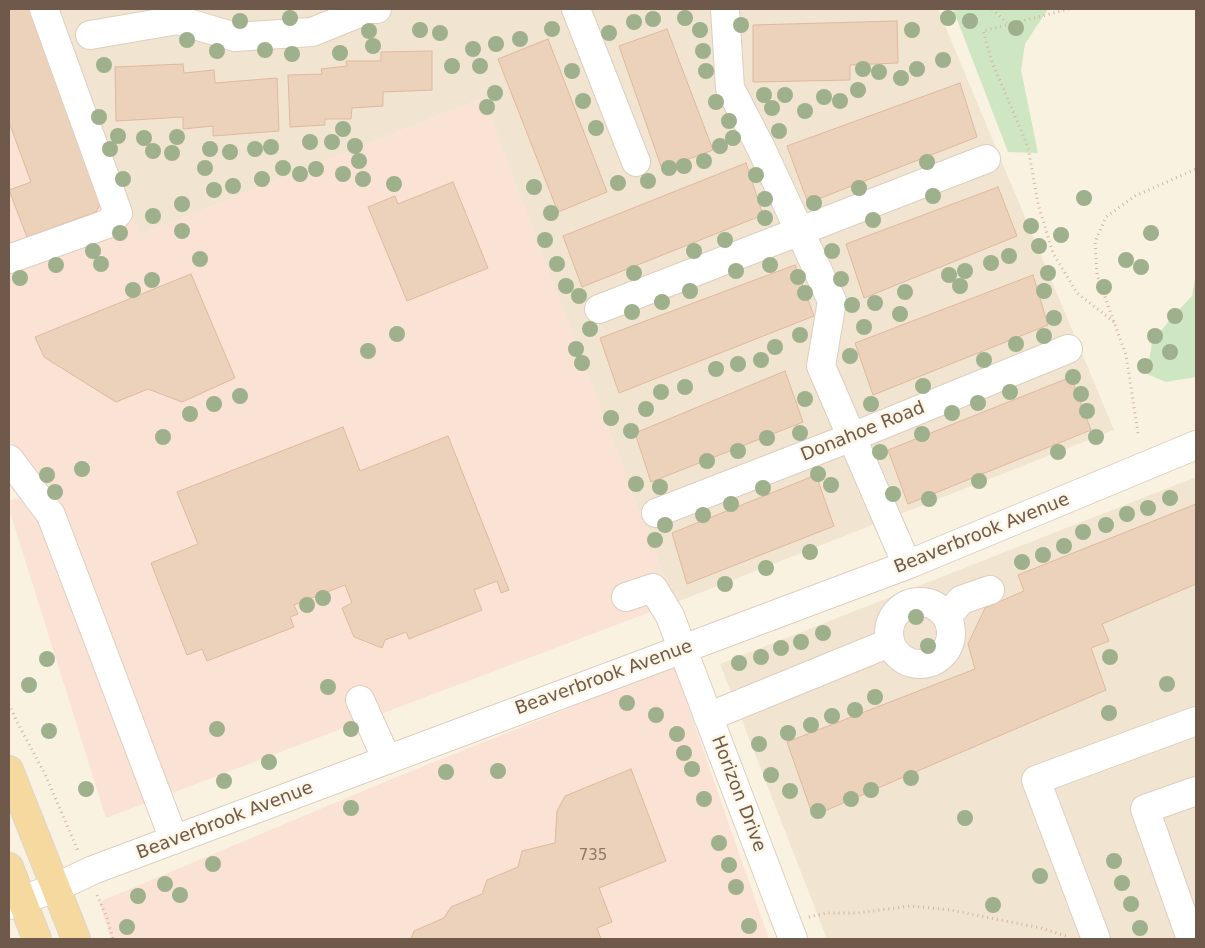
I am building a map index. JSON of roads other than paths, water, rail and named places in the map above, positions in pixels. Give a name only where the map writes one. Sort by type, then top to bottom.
[{"type":"main road","points":[[9,770],[76,939]]},
{"type":"main road","points":[[9,867],[15,902],[37,939]]},
{"type":"street","points":[[9,259],[107,224],[118,213],[44,9]]},
{"type":"street","points":[[90,35],[178,20],[235,37],[312,32],[369,9],[377,9]]},
{"type":"street","points":[[576,9],[636,162]]},
{"type":"street","points":[[725,9],[730,88],[761,148],[832,301],[821,366],[907,565]]},
{"type":"street","points":[[599,309],[986,159]]},
{"type":"street","name":"Donahoe Road","points":[[656,513],[852,437],[1068,349]]},
{"type":"street","name":"Beaverbrook Avenue","points":[[15,902],[174,840],[907,565],[1196,445]]},
{"type":"street","points":[[9,459],[51,515],[174,840]]},
{"type":"street","name":"Horizon Drive","points":[[626,598],[653,588],[670,616],[790,932]]},
{"type":"street","points":[[947,617],[961,600],[990,590]]},
{"type":"street","points":[[921,602],[936,606],[947,617],[952,631],[949,646],[940,658],[926,665],[911,664],[898,656],[889,643],[888,628],[894,614],[906,605],[921,602]]},
{"type":"street","points":[[708,717],[889,643]]},
{"type":"street","points":[[360,700],[387,760]]},
{"type":"street","points":[[1094,934],[1036,780],[1196,721]]},
{"type":"street","points":[[1191,939],[1145,809],[1196,791]]}]
